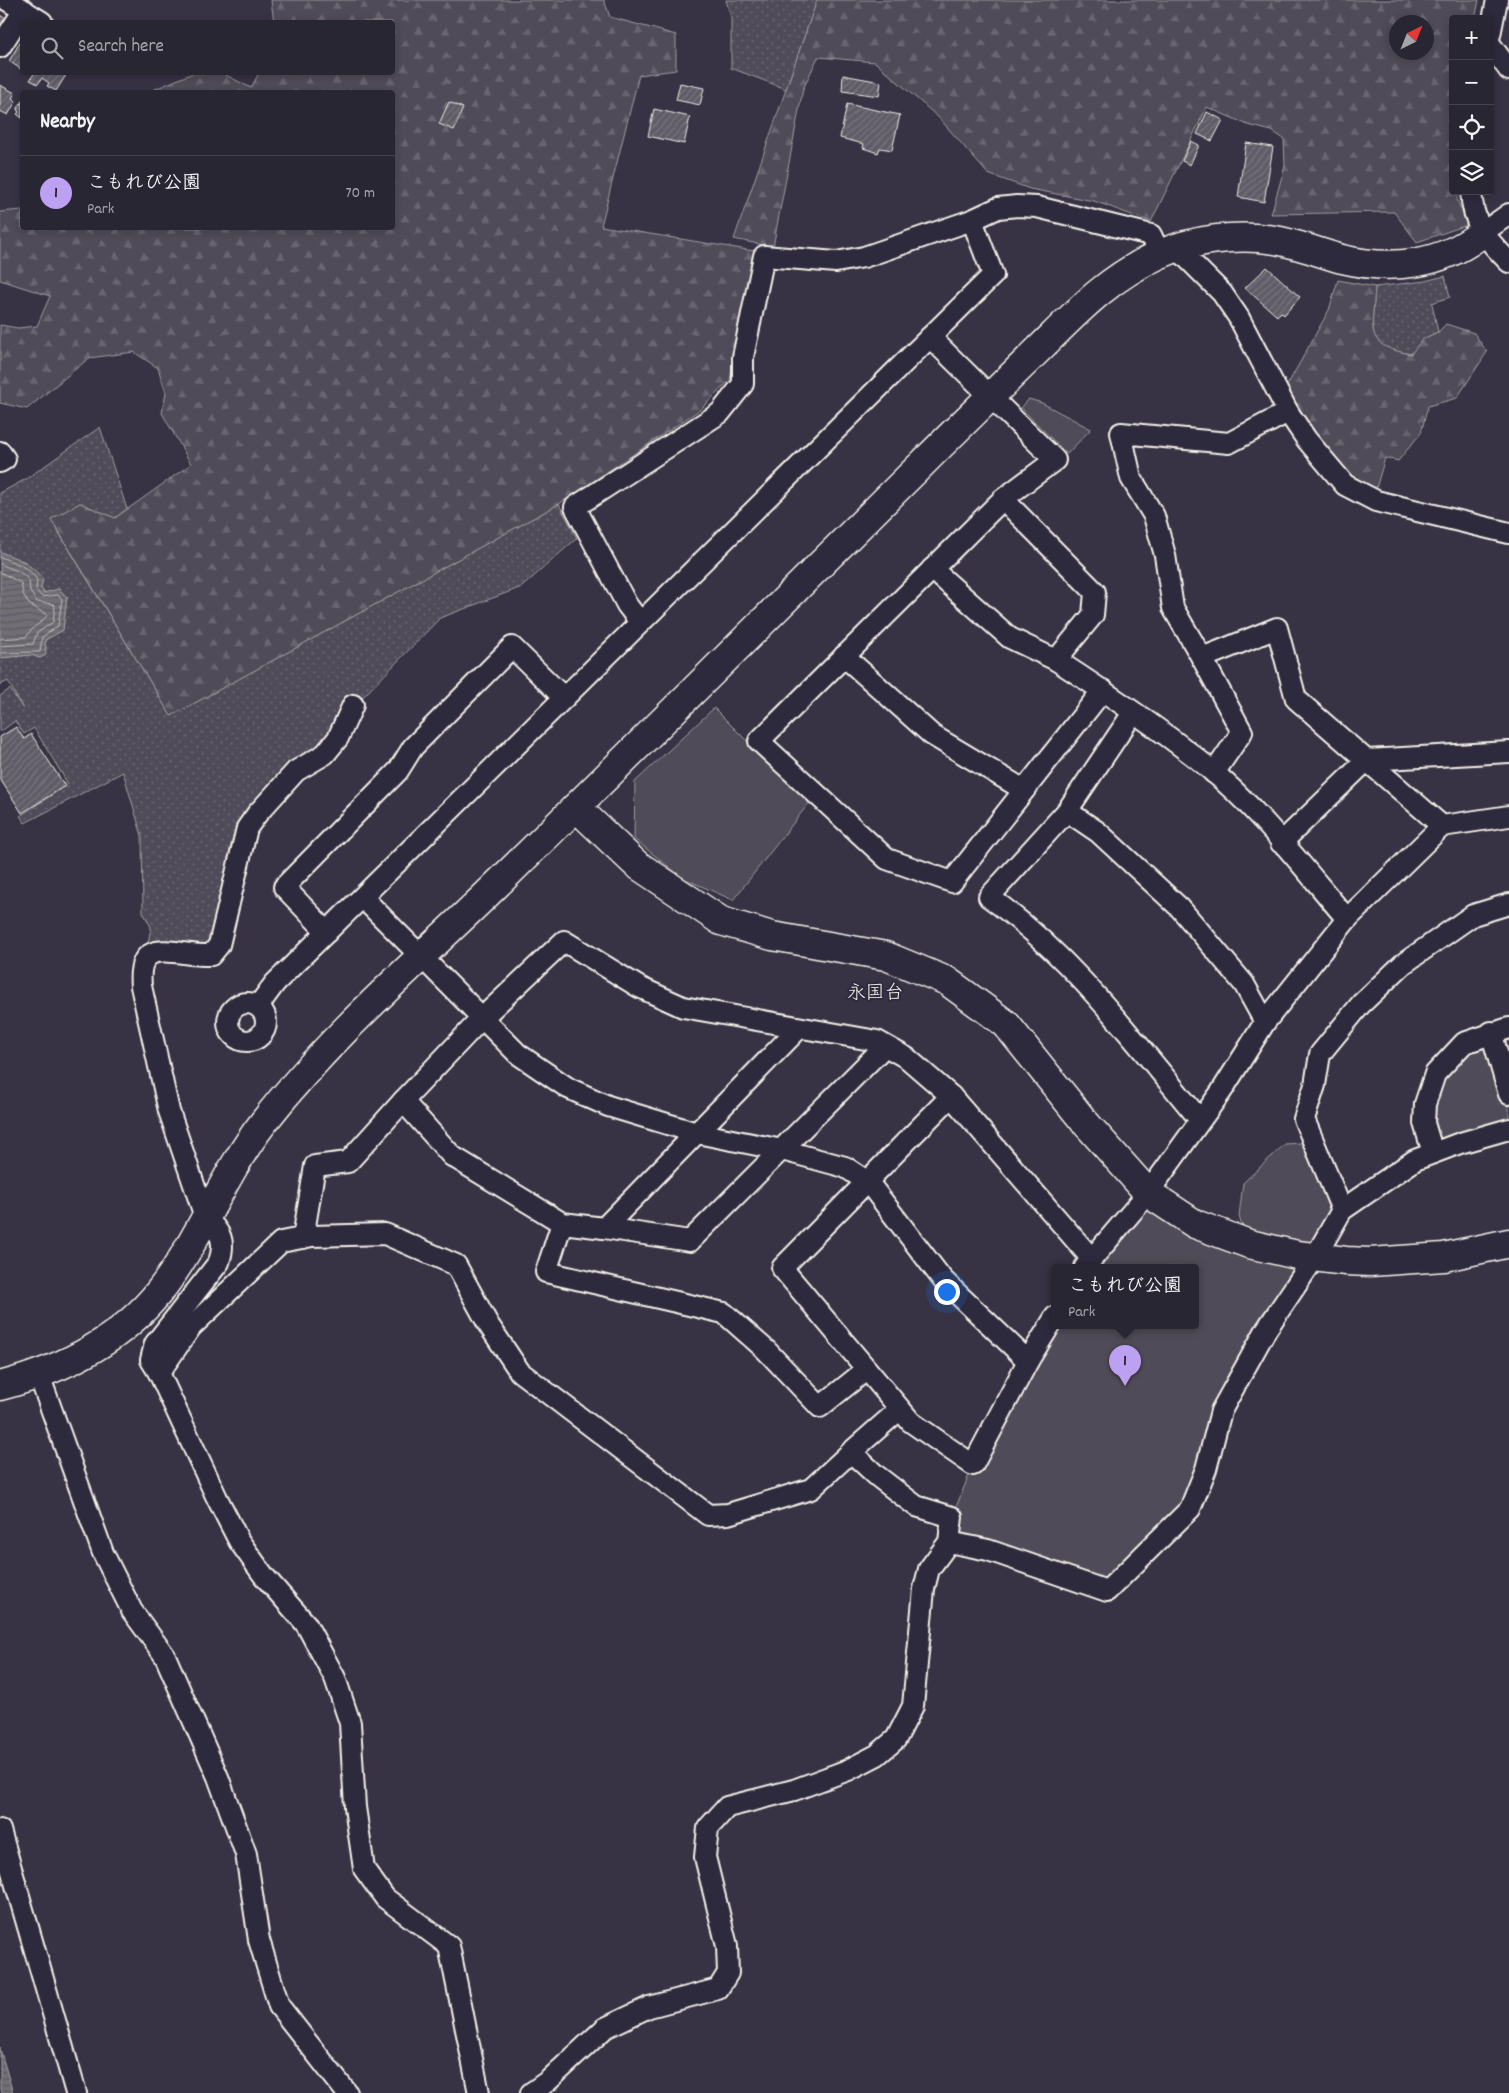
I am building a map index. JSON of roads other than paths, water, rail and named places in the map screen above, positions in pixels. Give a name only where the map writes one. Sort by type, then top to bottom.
[{"type":"street","points":[[1494,18],[1498,0]]},
{"type":"street","points":[[0,47],[16,5],[39,20]]},
{"type":"street","points":[[1494,49],[1509,70]]},
{"type":"street","points":[[1471,195],[1472,211],[1482,233],[1509,262]]},
{"type":"street","points":[[640,622],[627,605],[575,507],[720,412],[744,384],[743,357],[764,256],[836,262],[864,257],[972,220],[998,208],[1017,206],[1036,207],[1151,234],[1168,251],[1222,293],[1238,318],[1288,412],[1345,486],[1376,501],[1509,533]]},
{"type":"street","points":[[0,1386],[39,1376],[81,1356],[109,1338],[132,1319],[158,1293],[205,1217],[230,1169],[263,1123],[317,1061],[991,396],[1110,282],[1168,251],[1208,241],[1242,237],[1277,240],[1348,260],[1380,264],[1412,264],[1454,252],[1509,214]]},
{"type":"street","points":[[258,1006],[275,983],[993,275],[972,220]]},
{"type":"street","points":[[930,337],[1055,460],[1003,500],[759,741],[887,859],[952,882],[1103,690]]},
{"type":"street","points":[[1214,773],[1242,732],[1173,608],[1165,555],[1154,516],[1131,478],[1121,433],[1229,443],[1288,412]]},
{"type":"street","points":[[0,452],[5,459],[0,462]]},
{"type":"street","points":[[1003,500],[1095,592],[1093,615],[1056,660]]},
{"type":"street","points":[[932,569],[1010,638],[1056,660],[1103,690],[1214,773],[1252,808],[1347,918]]},
{"type":"street","points":[[1202,658],[1276,628],[1296,699],[1442,826]]},
{"type":"street","points":[[327,932],[284,887],[398,771],[413,747],[512,647],[564,698]]},
{"type":"street","points":[[844,656],[932,735],[1024,790]]},
{"type":"street","points":[[353,705],[338,738],[325,754],[296,771],[257,814],[247,828],[220,945],[211,955],[196,956],[156,950],[144,958],[139,969],[141,986],[169,1111],[205,1217],[216,1227],[224,1246],[219,1262],[155,1344],[151,1360],[239,1540],[264,1576],[306,1624],[335,1678],[350,1723],[355,1807],[364,1869],[385,1898],[449,1946],[479,2093]]},
{"type":"street","points":[[1133,712],[1067,811],[989,896],[1038,933],[1090,988],[1200,1120]]},
{"type":"street","points":[[1281,843],[1367,760],[1509,752]]},
{"type":"street","points":[[576,807],[636,864],[721,920],[772,936],[886,956],[946,981],[1006,1024],[1083,1120],[1148,1194],[1194,1224],[1249,1244],[1315,1257],[1370,1262],[1444,1257],[1509,1243]]},
{"type":"street","points":[[1067,811],[1098,832],[1180,908],[1244,984],[1265,1022]]},
{"type":"street","points":[[303,1238],[316,1166],[348,1162],[357,1154],[403,1101],[481,1019],[564,941],[639,987],[683,1007],[877,1041],[907,1058],[951,1096],[1088,1263],[1148,1194],[1221,1092],[1265,1022],[1347,918],[1442,826],[1509,816]]},
{"type":"street","points":[[363,898],[422,956],[481,1019],[518,1054],[568,1088],[608,1106],[697,1133],[782,1150],[845,1167],[868,1182],[943,1280],[1028,1361]]},
{"type":"street","points":[[1342,1210],[1304,1119],[1316,1085],[1320,1054],[1361,1004],[1403,964],[1473,915],[1509,904]]},
{"type":"street","points":[[604,1228],[799,1028]]},
{"type":"street","points":[[1433,1153],[1424,1123],[1425,1104],[1435,1074],[1464,1043],[1500,1030],[1509,1094]]},
{"type":"street","points":[[403,1101],[452,1156],[562,1223],[690,1241],[885,1046]]},
{"type":"street","points":[[951,1096],[782,1268],[899,1410],[911,1422],[973,1465],[1028,1361],[1051,1324]]},
{"type":"street","points":[[949,1542],[988,1550],[1107,1591],[1190,1509],[1206,1469],[1221,1411],[1266,1330],[1315,1257],[1342,1210],[1415,1160],[1460,1142],[1509,1129]]},
{"type":"street","points":[[562,1223],[546,1272],[724,1313],[766,1350],[820,1407],[866,1370]]},
{"type":"street","points":[[159,1373],[191,1327],[281,1242],[303,1238],[386,1234],[456,1265],[488,1324],[520,1372],[708,1515],[728,1514],[811,1489],[899,1410]]},
{"type":"street","points":[[39,1376],[103,1553],[132,1611],[164,1656],[218,1777],[246,1854],[259,1940],[279,2006],[347,2093]]},
{"type":"street","points":[[531,2093],[548,2081],[605,2028],[649,2007],[718,1989],[728,1974],[726,1946],[705,1857],[708,1828],[727,1807],[794,1790],[848,1770],[877,1755],[896,1739],[913,1706],[924,1589],[929,1570],[949,1542],[952,1517],[916,1506],[877,1476],[851,1452]]},
{"type":"street","points":[[0,1830],[76,2093]]},
{"type":"water","points":[[0,552],[18,559],[34,569],[43,579],[41,588],[44,593],[59,589],[67,597],[63,630],[45,640],[46,655],[40,658],[31,655],[0,658]]},
{"type":"water","points":[[0,2049],[13,2093],[1,2093]]},
{"type":"place","name":"こもれび公園","points":[[1125,1386]]},
{"type":"district","name":"永国台","points":[[875,991]]}]
